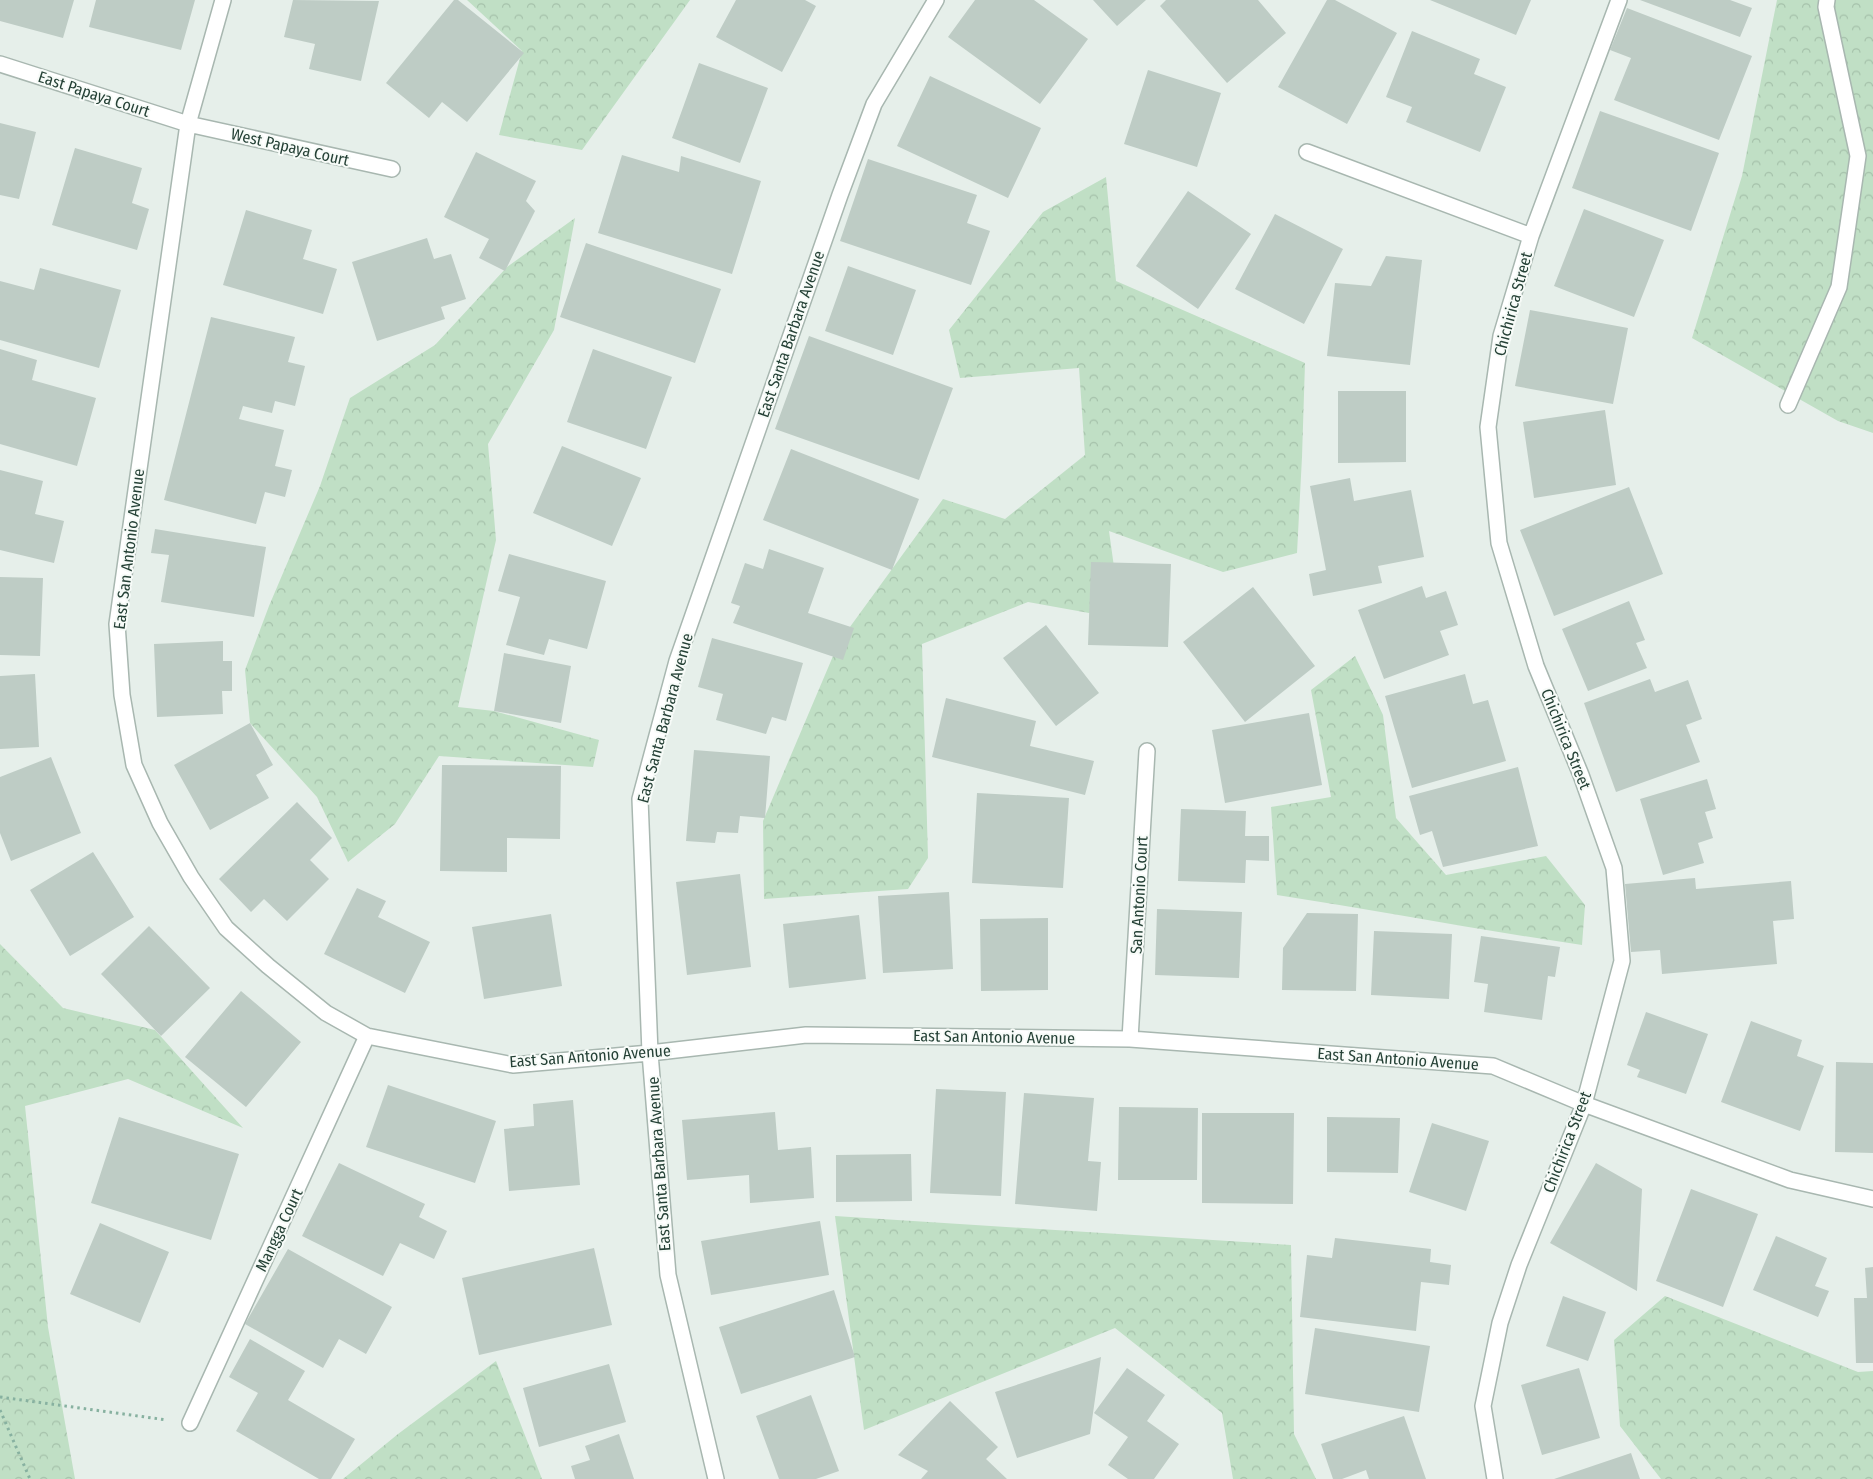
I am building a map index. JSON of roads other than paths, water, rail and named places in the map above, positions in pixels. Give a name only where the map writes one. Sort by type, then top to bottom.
[{"type":"street","name":"East San Antonio Avenue","points":[[223,0],[188,124],[117,624],[122,695],[134,765],[160,823],[191,877],[226,928],[268,966],[326,1013],[367,1036],[513,1065],[650,1053],[806,1035],[1130,1039],[1494,1066],[1584,1104],[1790,1180],[1873,1199]]},
{"type":"street","name":"East Santa Barbara Avenue","points":[[716,1479],[668,1275],[650,1053],[640,799],[677,661],[840,195],[874,104],[936,0]]},
{"type":"street","name":"Chichirica Street","points":[[1495,1479],[1483,1406],[1500,1323],[1519,1265],[1584,1104],[1622,961],[1614,868],[1581,775],[1536,666],[1498,543],[1488,427],[1501,336],[1531,236],[1619,0]]},
{"type":"street","points":[[1788,405],[1839,287],[1858,156],[1826,7],[1827,0]]},
{"type":"street","name":"East Papaya Court","points":[[0,64],[188,124]]},
{"type":"street","name":"West Papaya Court","points":[[188,124],[392,169]]},
{"type":"street","points":[[1308,152],[1531,236]]},
{"type":"street","name":"San Antonio Court","points":[[1130,1039],[1147,751]]},
{"type":"street","name":"Mangga Court","points":[[190,1423],[367,1036]]}]
